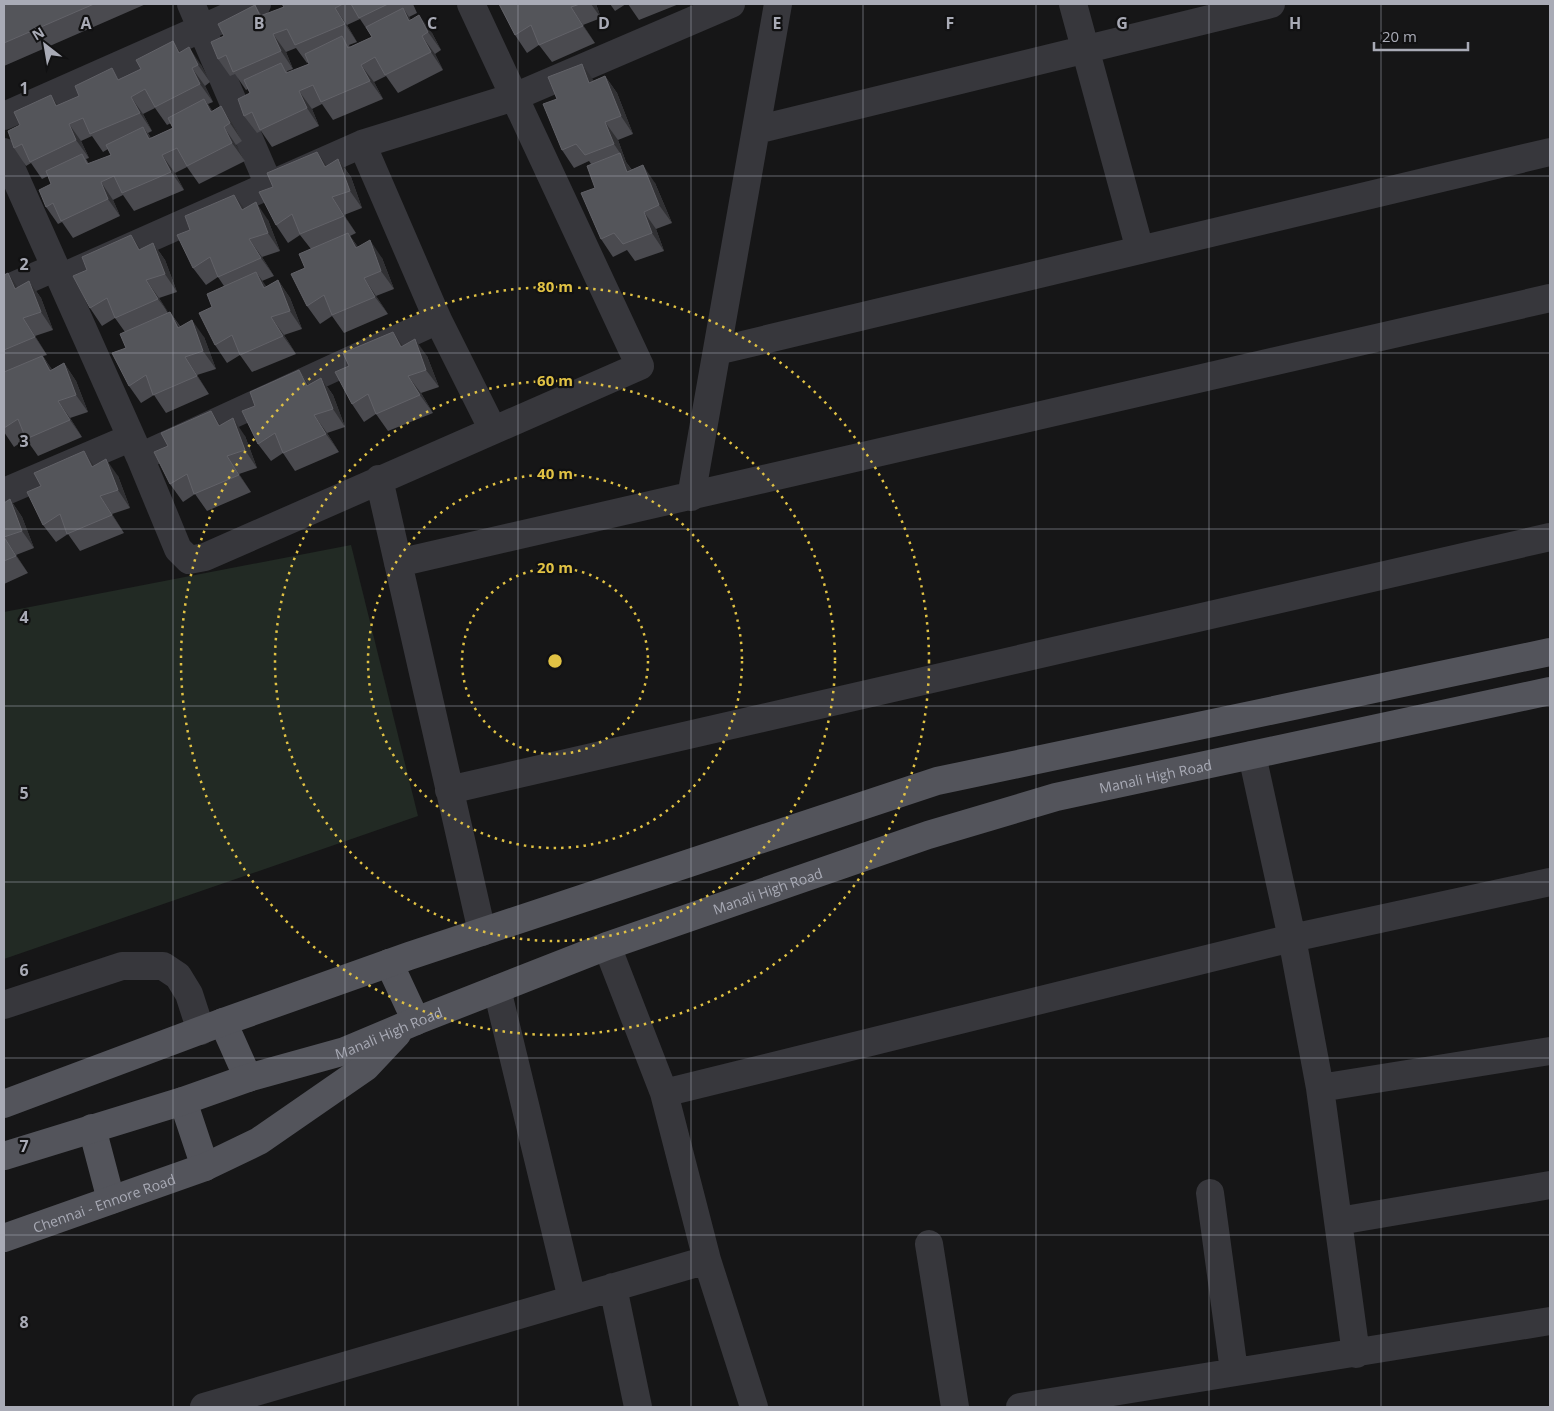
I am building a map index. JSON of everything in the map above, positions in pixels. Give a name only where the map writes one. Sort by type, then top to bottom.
[{"type":"main road","points":[[4,1104],[212,1026],[389,964],[937,781],[1550,652]]},
{"type":"main road","name":"Manali High Road","points":[[4,1156],[183,1101],[248,1078],[345,1051],[607,946],[928,834],[1056,797],[1550,691]]},
{"type":"main road","points":[[389,964],[411,1023]]},
{"type":"main road","name":"Chennai - Ennore Road","points":[[4,1238],[205,1167],[259,1141],[366,1066],[411,1023]]},
{"type":"main road","points":[[212,1026],[248,1078]]},
{"type":"main road","points":[[183,1101],[205,1167]]},
{"type":"main road","points":[[92,1128],[111,1200]]},
{"type":"street","points":[[191,4],[270,185]]},
{"type":"street","points":[[4,116],[257,4]]},
{"type":"street","points":[[4,152],[178,549],[189,560],[205,557],[640,366],[471,4]]},
{"type":"street","points":[[4,290],[57,273],[270,185],[362,144],[514,97],[731,4]]},
{"type":"street","points":[[691,498],[778,4]]},
{"type":"street","points":[[1073,4],[1140,250]]},
{"type":"street","points":[[756,130],[1270,4]]},
{"type":"street","points":[[362,144],[438,320],[492,430]]},
{"type":"street","points":[[717,352],[1550,152]]},
{"type":"street","points":[[398,563],[691,498],[1550,298]]},
{"type":"street","points":[[4,492],[135,448],[438,320]]},
{"type":"street","points":[[379,479],[482,932]]},
{"type":"street","points":[[449,790],[1550,537]]},
{"type":"street","points":[[1252,755],[1292,938],[1320,1088],[1356,1354]]},
{"type":"street","points":[[664,1093],[1292,938],[1550,882]]},
{"type":"street","points":[[607,946],[664,1093],[707,1260],[754,1407]]},
{"type":"street","points":[[4,1005],[122,966],[162,966],[178,976],[212,1026]]},
{"type":"street","points":[[497,989],[572,1299]]},
{"type":"street","points":[[1320,1088],[1550,1052]]},
{"type":"street","points":[[1339,1221],[1550,1184]]},
{"type":"street","points":[[1210,1193],[1234,1371]]},
{"type":"street","points":[[929,1244],[955,1407]]},
{"type":"street","points":[[204,1407],[707,1260]]},
{"type":"street","points":[[612,1287],[638,1407]]},
{"type":"street","points":[[1020,1407],[1234,1371],[1356,1354],[1550,1321]]},
{"type":"shaded area","points":[[351,545],[418,816],[4,959],[4,612]]},
{"type":"building","points":[[4,4],[94,4],[4,43]]},
{"type":"building","points":[[282,4],[343,4],[335,8],[345,24],[295,45],[287,29],[273,34],[281,51],[233,72],[226,55],[218,59],[211,42],[224,36],[218,24],[255,5],[260,16],[284,7]]},
{"type":"building","points":[[351,4],[388,4],[359,18]]},
{"type":"building","points":[[499,4],[580,4],[571,7],[583,26],[539,45],[531,25],[515,35]]},
{"type":"building","points":[[403,8],[409,21],[419,15],[428,32],[422,36],[431,52],[385,75],[375,57],[361,65],[370,81],[321,102],[313,85],[299,91],[307,108],[260,130],[252,112],[244,116],[238,99],[250,93],[244,80],[281,63],[286,73],[309,64],[305,54],[342,36],[348,48],[372,37],[366,27]]},
{"type":"building","points":[[173,41],[179,53],[189,47],[198,65],[192,68],[200,84],[155,107],[145,89],[131,97],[140,113],[90,134],[83,118],[69,124],[76,140],[30,162],[22,144],[14,148],[8,131],[20,125],[14,112],[51,95],[56,106],[79,96],[75,86],[112,68],[118,80],[141,69],[136,60]]},
{"type":"building","points":[[582,64],[589,83],[605,76],[621,116],[605,122],[614,144],[585,155],[576,144],[562,150],[543,104],[557,99],[548,77]]},
{"type":"building","points":[[204,99],[211,112],[221,106],[230,123],[224,127],[232,143],[187,166],[177,148],[162,155],[171,172],[122,193],[114,176],[101,182],[108,199],[61,221],[53,203],[46,207],[39,190],[51,184],[46,171],[82,154],[87,164],[111,155],[106,145],[143,127],[149,139],[173,128],[168,118]]},
{"type":"building","points":[[317,152],[325,167],[338,159],[350,191],[332,197],[344,216],[300,234],[292,214],[276,225],[259,192],[273,187],[267,173]]},
{"type":"building","points":[[620,153],[627,172],[643,165],[659,205],[644,212],[652,233],[623,244],[614,233],[601,239],[581,193],[595,188],[587,166]]},
{"type":"building","points":[[234,195],[242,210],[256,202],[268,233],[249,239],[261,258],[218,277],[210,257],[193,268],[177,235],[190,230],[185,216]]},
{"type":"building","points":[[348,233],[356,248],[370,240],[381,271],[364,278],[375,297],[332,315],[324,295],[307,306],[291,274],[305,268],[299,254]]},
{"type":"building","points":[[131,235],[139,250],[153,243],[165,274],[146,280],[158,299],[115,318],[107,298],[90,308],[73,276],[87,270],[82,257]]},
{"type":"building","points":[[256,272],[264,288],[278,280],[290,311],[271,317],[283,336],[240,355],[232,335],[215,345],[199,313],[212,307],[207,294]]},
{"type":"building","points":[[8,273],[15,289],[29,281],[41,312],[23,318],[35,337],[4,350],[4,275]]},
{"type":"building","points":[[170,312],[178,328],[192,320],[203,351],[185,357],[197,376],[153,395],[146,375],[129,386],[112,353],[126,348],[120,334]]},
{"type":"building","points":[[393,332],[401,347],[415,339],[426,370],[408,376],[420,395],[376,414],[368,394],[352,404],[335,372],[349,366],[343,353]]},
{"type":"building","points":[[42,356],[50,371],[64,363],[76,395],[58,401],[70,420],[26,439],[18,419],[4,428],[4,372]]},
{"type":"building","points":[[299,370],[307,386],[321,378],[333,409],[314,415],[326,434],[283,453],[275,433],[258,444],[242,411],[255,406],[250,392]]},
{"type":"building","points":[[211,411],[219,426],[233,418],[245,450],[227,456],[239,475],[194,494],[187,474],[170,484],[154,452],[168,446],[161,433]]},
{"type":"building","points":[[84,451],[92,467],[106,459],[118,490],[100,496],[112,515],[67,534],[60,514],[43,525],[27,492],[41,486],[34,473]]},
{"type":"building","points":[[10,499],[22,531],[4,537],[4,503]]},
{"type":"building","points":[[4,537],[16,556],[4,561]]}]
